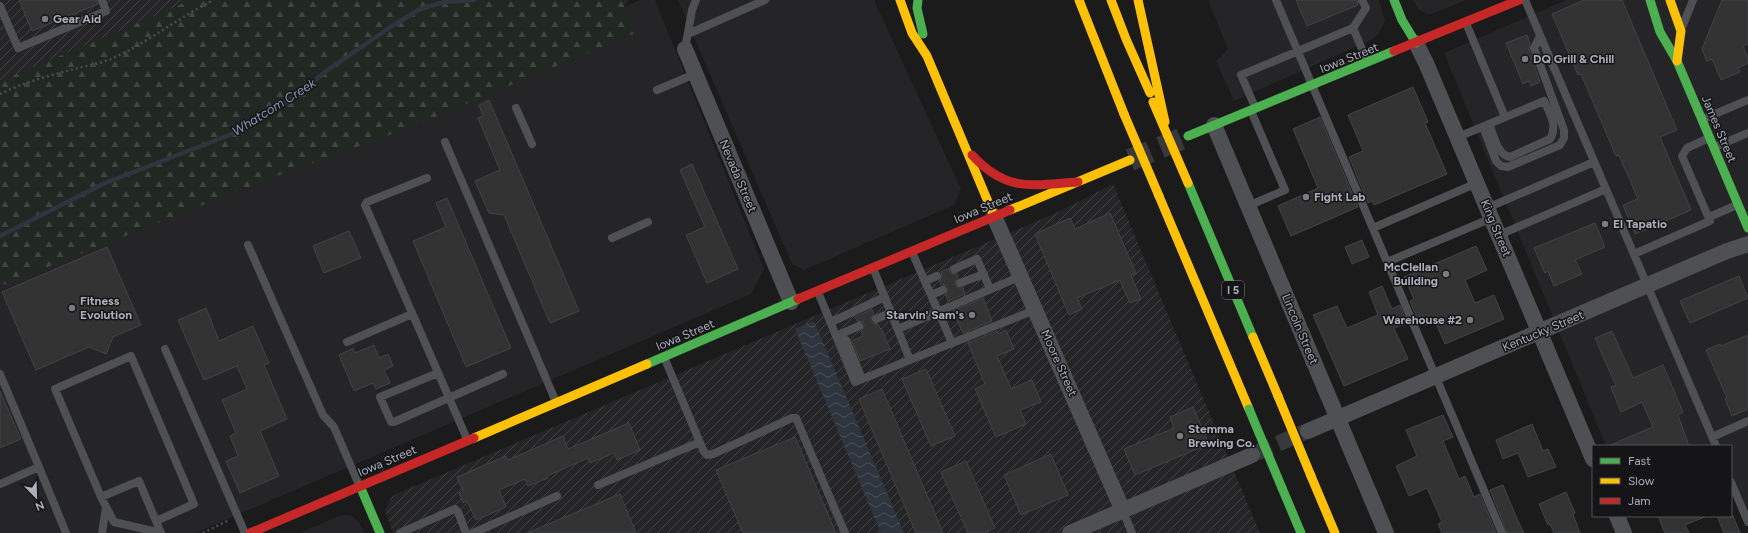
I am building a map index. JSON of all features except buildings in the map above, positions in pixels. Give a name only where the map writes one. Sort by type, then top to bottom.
[{"type":"main road","points":[[900,0],[912,33],[927,56],[994,216]]},
{"type":"main road","points":[[918,0],[917,8],[927,56]]},
{"type":"main road","points":[[1079,0],[1115,93],[1301,533]]},
{"type":"main road","name":"I 5","points":[[1111,0],[1126,39],[1157,100],[1167,133],[1188,184],[1336,533]]},
{"type":"main road","points":[[1138,0],[1157,100]]},
{"type":"main road","name":"King Street","points":[[1394,0],[1402,20],[1416,44]]},
{"type":"main road","name":"Iowa Street","points":[[1188,136],[1416,44],[1519,0]]},
{"type":"main road","name":"James Street","points":[[1650,0],[1652,11],[1662,39],[1677,61],[1748,228]]},
{"type":"main road","points":[[1670,0],[1681,32],[1677,61]]},
{"type":"main road","points":[[1079,26],[1115,93]]},
{"type":"main road","points":[[968,151],[982,166],[1003,180],[1024,184],[1078,182]]},
{"type":"main road","name":"Iowa Street","points":[[250,533],[270,529],[360,486],[467,440],[994,216],[1130,160]]},
{"type":"main road","points":[[360,486],[380,533]]},
{"type":"street","name":"King Street","points":[[1416,44],[1426,63],[1458,137],[1592,457]]},
{"type":"street","name":"Nevada Street","points":[[685,49],[791,302]]},
{"type":"street","name":"Lincoln Street","points":[[1214,125],[1386,533]]},
{"type":"street","name":"Moore Street","points":[[994,216],[1123,511]]},
{"type":"street","name":"Kentucky Street","points":[[1308,431],[1727,251],[1748,244]]},
{"type":"street","points":[[1070,533],[1252,455]]},
{"type":"street","points":[[1617,517],[1624,533]]},
{"type":"lane","points":[[0,6],[18,48],[106,11],[102,0]]},
{"type":"lane","points":[[685,49],[692,10],[696,0]]},
{"type":"lane","points":[[688,34],[765,0]]},
{"type":"lane","points":[[1276,0],[1502,533]]},
{"type":"lane","points":[[1248,206],[1286,190],[1253,109],[1241,75],[1353,28],[1366,8],[1362,0]]},
{"type":"lane","points":[[1525,0],[1716,445]]},
{"type":"lane","points":[[1681,32],[1693,0]]},
{"type":"lane","points":[[1466,22],[1505,117]]},
{"type":"lane","points":[[1353,28],[1368,63]]},
{"type":"lane","points":[[1486,126],[1496,161],[1501,166],[1508,167],[1560,145],[1564,138],[1564,130],[1534,48],[1540,36]]},
{"type":"lane","points":[[657,90],[695,74]]},
{"type":"lane","points":[[1702,120],[1748,100]]},
{"type":"lane","points":[[1458,137],[1544,101],[1554,126],[1550,139],[1510,157],[1504,156],[1500,151],[1486,126]]},
{"type":"lane","points":[[516,108],[532,144]]},
{"type":"lane","points":[[1714,147],[1748,133]]},
{"type":"lane","points":[[1634,254],[1710,221],[1682,156],[1687,148],[1710,138]]},
{"type":"lane","points":[[445,142],[556,402]]},
{"type":"lane","points":[[1387,262],[1594,162]]},
{"type":"lane","points":[[428,178],[367,202],[365,205],[467,440]]},
{"type":"lane","points":[[1373,228],[1477,183]]},
{"type":"lane","points":[[1499,235],[1606,189]]},
{"type":"lane","points":[[1708,217],[1738,205]]},
{"type":"lane","points":[[612,238],[648,222]]},
{"type":"lane","points":[[248,245],[323,415],[334,427],[360,486]]},
{"type":"lane","points":[[912,251],[952,343]]},
{"type":"lane","points":[[954,269],[977,259],[990,289]]},
{"type":"lane","points":[[873,268],[886,297],[910,360]]},
{"type":"lane","points":[[960,283],[984,274]]},
{"type":"lane","points":[[925,281],[938,276]]},
{"type":"lane","points":[[898,329],[1021,276]]},
{"type":"lane","points":[[931,295],[943,290]]},
{"type":"lane","points":[[818,291],[856,382],[1035,310]]},
{"type":"lane","points":[[831,322],[886,297]]},
{"type":"lane","points":[[876,319],[892,312]]},
{"type":"lane","points":[[347,342],[412,314]]},
{"type":"lane","points":[[837,337],[859,326]]},
{"type":"lane","points":[[165,349],[245,533]]},
{"type":"lane","points":[[156,521],[194,504],[131,356],[55,389],[101,497],[114,522],[161,533]]},
{"type":"lane","points":[[664,356],[704,452],[707,455],[713,454],[792,418],[796,418],[845,533]]},
{"type":"lane","points":[[438,373],[382,395],[381,399],[391,422],[503,374]]},
{"type":"lane","points":[[0,374],[66,533]]},
{"type":"lane","points":[[1712,437],[1748,421]]},
{"type":"lane","points":[[598,485],[700,442]]},
{"type":"lane","points":[[0,484],[39,467]]},
{"type":"lane","points":[[101,497],[139,481],[161,533]]},
{"type":"lane","points":[[1732,484],[1748,522]]},
{"type":"lane","points":[[473,533],[557,496]]},
{"type":"lane","points":[[102,533],[106,508]]},
{"type":"lane","points":[[400,533],[455,509],[458,512],[466,533]]},
{"type":"lane","points":[[1123,511],[1132,533]]},
{"type":"path","points":[[0,94],[40,79],[112,58],[141,43],[195,9],[214,0]]},
{"type":"path","points":[[202,533],[230,520]]},
{"type":"shaded area","points":[[0,0],[189,0],[163,13],[0,81]]},
{"type":"shaded area","points":[[621,0],[624,7],[640,0],[655,0],[764,269],[751,294],[195,533],[0,533],[0,246]]},
{"type":"shaded area","points":[[678,0],[874,0],[961,189],[954,205],[804,270],[792,264]]},
{"type":"shaded area","points":[[1208,0],[1379,0],[1385,21],[1378,35],[1371,40],[1234,101],[1216,61],[1228,49]]},
{"type":"shaded area","points":[[1413,0],[1466,0],[1432,14],[1428,14],[1419,10]]},
{"type":"shaded area","points":[[1566,0],[1748,0],[1748,522],[1732,484],[1732,445],[1606,445],[1444,53]]},
{"type":"shaded area","points":[[1113,184],[1260,533],[393,533],[385,510],[391,498],[396,494],[1056,213]]},
{"type":"shaded area","points":[[339,516],[352,516],[357,520],[365,533],[299,533]]},
{"type":"green space","points":[[189,0],[629,0],[624,7],[635,33],[411,127],[258,183],[0,286],[0,81],[163,13]]},
{"type":"water","points":[[814,321],[904,533],[881,533],[795,329]]},
{"type":"waterway","name":"Whatcom Creek","points":[[0,236],[105,183],[232,134],[294,97],[325,72],[389,28],[420,9],[444,2],[474,0]]},
{"type":"tunnel","points":[[1130,160],[1188,136]]},
{"type":"tunnel","points":[[1256,453],[1305,432]]},
{"type":"traffic: fast","points":[[918,0],[917,8],[923,34]]},
{"type":"traffic: fast","points":[[1394,0],[1402,20],[1416,43]]},
{"type":"traffic: fast","points":[[1650,0],[1660,32],[1677,61],[1748,228]]},
{"type":"traffic: fast","points":[[1188,136],[1394,51]]},
{"type":"traffic: fast","points":[[1188,183],[1253,337]]},
{"type":"traffic: fast","points":[[647,364],[798,299]]},
{"type":"traffic: fast","points":[[1249,409],[1282,488]]},
{"type":"traffic: fast","points":[[360,486],[380,533]]},
{"type":"traffic: fast","points":[[1282,488],[1301,533]]},
{"type":"traffic: slow","points":[[900,0],[912,33],[927,56],[994,216]]},
{"type":"traffic: slow","points":[[1079,0],[1124,114]]},
{"type":"traffic: slow","points":[[1111,0],[1126,39],[1150,93]]},
{"type":"traffic: slow","points":[[1138,0],[1165,122]]},
{"type":"traffic: slow","points":[[1670,0],[1681,31],[1677,61]]},
{"type":"traffic: slow","points":[[1153,102],[1188,183]]},
{"type":"traffic: slow","points":[[1124,114],[1159,196]]},
{"type":"traffic: slow","points":[[1010,210],[1130,160]]},
{"type":"traffic: slow","points":[[1159,196],[1249,409]]},
{"type":"traffic: slow","points":[[1253,337],[1278,396]]},
{"type":"traffic: slow","points":[[474,438],[647,364]]},
{"type":"traffic: slow","points":[[1278,396],[1311,476]]},
{"type":"traffic: slow","points":[[1311,476],[1335,533]]},
{"type":"traffic: jam","points":[[1394,51],[1519,0]]},
{"type":"traffic: jam","points":[[972,155],[997,176],[1009,181],[1033,185],[1078,182]]},
{"type":"traffic: jam","points":[[798,299],[1010,210]]},
{"type":"traffic: jam","points":[[250,533],[474,438]]},
{"type":"place","name":"Gear Aid","points":[[45,19]]},
{"type":"place","name":"DQ Grill & Chill","points":[[1525,59]]},
{"type":"place","name":"Fight Lab","points":[[1306,197]]},
{"type":"place","name":"El Tapatio","points":[[1605,224]]},
{"type":"place","name":"McClellan Building","points":[[1446,274]]},
{"type":"place","name":"Fitness Evolution","points":[[72,308]]},
{"type":"place","name":"Starvin' Sam's","points":[[972,315]]},
{"type":"place","name":"Warehouse #2","points":[[1470,320]]},
{"type":"place","name":"Stemma Brewing Co.","points":[[1180,436]]}]
